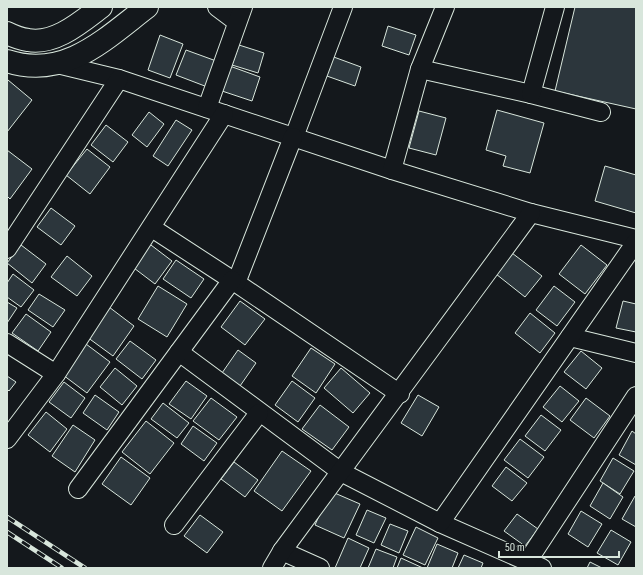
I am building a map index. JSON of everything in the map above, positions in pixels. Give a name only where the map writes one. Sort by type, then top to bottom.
[{"type":"main road","points":[[7,33],[28,41],[50,38],[73,27],[101,7]]},
{"type":"main road","points":[[7,60],[28,65],[57,64],[92,49],[148,7]]},
{"type":"street","points":[[207,108],[240,14],[217,7]]},
{"type":"street","points":[[78,489],[179,352],[234,281],[293,137],[343,7]]},
{"type":"street","points":[[392,170],[420,69],[445,7]]},
{"type":"street","points":[[531,94],[555,7]]},
{"type":"street","points":[[57,64],[111,77],[392,170],[531,213],[636,240],[440,523]]},
{"type":"street","points":[[420,69],[531,94],[601,112]]},
{"type":"street","points":[[7,249],[111,77]]},
{"type":"street","points":[[7,439],[56,374],[152,228],[224,114]]},
{"type":"street","points":[[272,568],[282,550],[400,394],[531,213]]},
{"type":"street","points":[[152,228],[234,281],[400,394]]},
{"type":"street","points":[[570,337],[636,353]]},
{"type":"street","points":[[7,343],[56,374]]},
{"type":"street","points":[[179,352],[258,413],[340,472],[440,523],[535,565],[636,396]]},
{"type":"street","points":[[174,525],[258,413]]},
{"type":"street","points":[[282,550],[320,568]]},
{"type":"building","points":[[575,7],[636,7],[636,109],[555,91]]},
{"type":"building","points":[[388,26],[416,35],[409,55],[382,46]]},
{"type":"building","points":[[160,35],[183,44],[170,78],[148,70]]},
{"type":"building","points":[[239,45],[264,53],[258,73],[232,65]]},
{"type":"building","points":[[186,50],[219,62],[210,88],[176,75]]},
{"type":"building","points":[[331,56],[361,67],[355,86],[324,75]]},
{"type":"building","points":[[227,65],[260,77],[252,101],[219,90]]},
{"type":"building","points":[[8,80],[32,100],[7,132],[7,82]]},
{"type":"building","points":[[497,110],[544,123],[530,173],[503,166],[506,156],[486,150]]},
{"type":"building","points":[[419,111],[446,118],[436,155],[409,148]]},
{"type":"building","points":[[149,112],[164,124],[147,147],[132,135]]},
{"type":"building","points":[[176,120],[192,130],[168,166],[153,156]]},
{"type":"building","points":[[106,125],[128,142],[113,162],[91,145]]},
{"type":"building","points":[[87,149],[110,167],[90,194],[66,175]]},
{"type":"building","points":[[7,150],[32,169],[10,199],[7,196]]},
{"type":"building","points":[[605,166],[636,175],[636,213],[595,201]]},
{"type":"building","points":[[51,208],[75,226],[61,245],[37,227]]},
{"type":"building","points":[[147,242],[172,261],[155,284],[130,265]]},
{"type":"building","points":[[21,245],[46,264],[32,283],[7,263]]},
{"type":"building","points":[[581,245],[607,265],[585,294],[559,274]]},
{"type":"building","points":[[512,253],[542,276],[525,297],[496,274]]},
{"type":"building","points":[[67,256],[92,276],[77,296],[51,277]]},
{"type":"building","points":[[176,260],[204,279],[191,298],[163,279]]},
{"type":"building","points":[[13,274],[34,290],[21,307],[7,297],[7,283]]},
{"type":"building","points":[[158,286],[187,304],[167,337],[138,319]]},
{"type":"building","points":[[554,286],[575,302],[557,326],[536,310]]},
{"type":"building","points":[[39,294],[65,310],[53,327],[28,310]]},
{"type":"building","points":[[240,301],[265,319],[245,345],[221,327]]},
{"type":"building","points":[[623,301],[636,304],[636,332],[616,328]]},
{"type":"building","points":[[7,302],[17,308],[7,323]]},
{"type":"building","points":[[109,307],[134,326],[113,356],[87,337]]},
{"type":"building","points":[[530,313],[555,333],[540,353],[515,333]]},
{"type":"building","points":[[26,314],[51,332],[38,351],[12,333]]},
{"type":"building","points":[[130,341],[156,360],[142,379],[116,359]]},
{"type":"building","points":[[86,344],[110,362],[87,393],[63,375]]},
{"type":"building","points":[[311,348],[335,364],[316,393],[292,376]]},
{"type":"building","points":[[238,350],[256,363],[240,386],[222,373]]},
{"type":"building","points":[[581,351],[602,368],[586,389],[564,372]]},
{"type":"building","points":[[115,368],[137,386],[122,405],[100,387]]},
{"type":"building","points":[[341,368],[370,393],[353,413],[324,388]]},
{"type":"building","points":[[7,376],[16,382],[9,391],[7,389]]},
{"type":"building","points":[[186,381],[207,396],[191,419],[169,404]]},
{"type":"building","points":[[292,381],[315,398],[298,422],[275,405]]},
{"type":"building","points":[[64,382],[85,398],[71,418],[49,402]]},
{"type":"building","points":[[560,386],[579,401],[562,422],[543,407]]},
{"type":"building","points":[[95,395],[119,412],[107,430],[83,413]]},
{"type":"building","points":[[418,395],[439,407],[422,436],[401,423]]},
{"type":"building","points":[[211,398],[237,417],[219,440],[193,421]]},
{"type":"building","points":[[586,398],[610,416],[594,438],[570,420]]},
{"type":"building","points":[[163,403],[189,423],[177,438],[151,419]]},
{"type":"building","points":[[320,405],[349,427],[332,450],[302,429]]},
{"type":"building","points":[[46,412],[67,429],[50,452],[28,435]]},
{"type":"building","points":[[541,415],[561,430],[545,451],[525,436]]},
{"type":"building","points":[[146,421],[174,443],[150,474],[122,452]]},
{"type":"building","points":[[73,425],[95,440],[75,472],[52,456]]},
{"type":"building","points":[[193,426],[217,443],[204,461],[181,444]]},
{"type":"building","points":[[632,431],[636,434],[636,465],[619,455]]},
{"type":"building","points":[[520,439],[544,457],[528,478],[504,460]]},
{"type":"building","points":[[282,451],[311,471],[282,511],[254,491]]},
{"type":"building","points":[[121,457],[150,478],[131,505],[102,484]]},
{"type":"building","points":[[613,458],[634,471],[620,494],[600,481]]},
{"type":"building","points":[[234,462],[258,480],[245,497],[221,479]]},
{"type":"building","points":[[506,467],[527,483],[512,501],[492,486]]},
{"type":"building","points":[[603,483],[623,497],[610,519],[590,506]]},
{"type":"building","points":[[330,491],[360,504],[344,538],[315,525]]},
{"type":"building","points":[[636,496],[636,527],[622,519]]},
{"type":"building","points":[[367,510],[386,518],[374,543],[356,535]]},
{"type":"building","points":[[581,511],[602,524],[588,547],[568,534]]},
{"type":"building","points":[[517,514],[538,529],[525,546],[504,531]]},
{"type":"building","points":[[200,515],[223,532],[207,553],[184,536]]},
{"type":"building","points":[[390,524],[408,531],[399,553],[381,545]]},
{"type":"building","points":[[416,527],[438,538],[425,565],[403,555]]},
{"type":"building","points":[[611,530],[631,542],[618,565],[597,553]]},
{"type":"building","points":[[348,538],[369,548],[360,568],[335,568]]},
{"type":"building","points":[[437,544],[458,553],[452,568],[427,568]]},
{"type":"building","points":[[376,549],[397,557],[393,568],[368,568]]},
{"type":"building","points":[[464,555],[483,563],[481,568],[458,568]]},
{"type":"building","points":[[401,558],[423,568],[397,568]]},
{"type":"building","points":[[590,562],[602,568],[587,568]]},
{"type":"railway","points":[[7,517],[85,568]]},
{"type":"railway","points":[[7,532],[62,568]]}]
